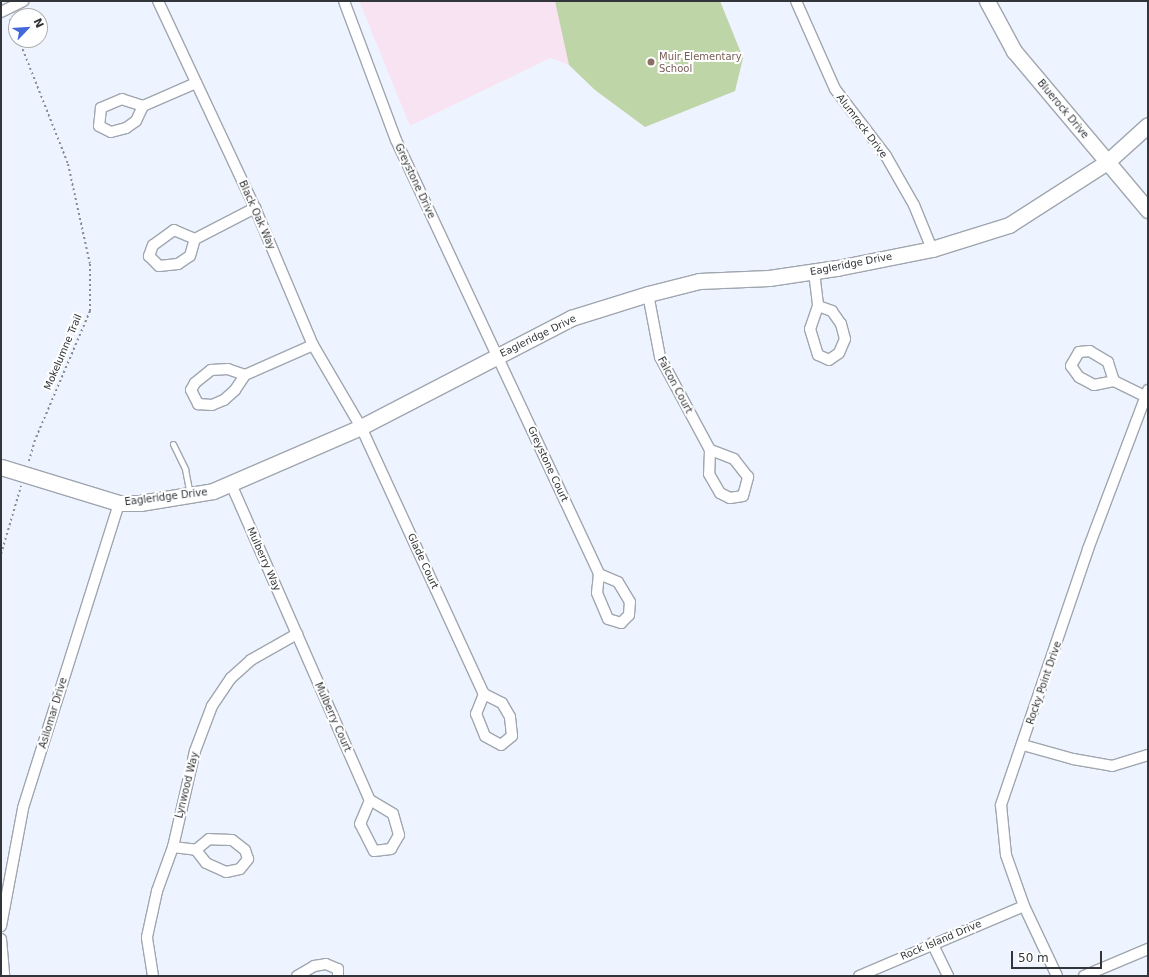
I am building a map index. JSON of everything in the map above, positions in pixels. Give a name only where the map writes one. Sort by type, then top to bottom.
[{"type":"street","points":[[1,12],[24,1]]},
{"type":"street","name":"Black Oak Way","points":[[158,1],[255,208],[313,345],[361,427]]},
{"type":"street","name":"Greystone Drive","points":[[344,1],[396,140],[498,355]]},
{"type":"street","name":"Alumrock Drive","points":[[796,1],[835,89],[886,156],[914,205],[932,249]]},
{"type":"street","name":"Bluerock Drive","points":[[987,1],[1014,51],[1148,210]]},
{"type":"street","points":[[144,106],[196,83]]},
{"type":"street","name":"Eagleridge Drive","points":[[1,467],[25,473],[119,503],[190,495],[231,484],[361,427],[571,318],[648,294],[699,281],[769,278],[814,272],[932,249],[1009,225],[1107,162],[1148,125]]},
{"type":"street","points":[[195,239],[255,208]]},
{"type":"street","points":[[814,272],[818,306],[810,329],[818,355],[829,360],[839,353],[846,339],[840,324],[832,311],[818,306]]},
{"type":"street","name":"Falcon Court","points":[[648,294],[660,357],[710,450]]},
{"type":"street","points":[[245,375],[228,369],[211,370],[195,383],[191,390],[198,404],[212,405],[224,400],[236,390],[245,375],[313,345]]},
{"type":"street","name":"Greystone Court","points":[[498,355],[599,574]]},
{"type":"street","points":[[1114,381],[1146,393]]},
{"type":"street","name":"Rocky Point Drive","points":[[1057,976],[1024,906],[1006,855],[1001,805],[1023,745],[1088,549],[1146,393]]},
{"type":"street","name":"Glade Court","points":[[361,427],[484,694]]},
{"type":"street","points":[[710,450],[734,458],[748,478],[743,496],[730,498],[720,493],[709,474],[710,450]]},
{"type":"street","name":"Mulberry Way","points":[[231,484],[297,634]]},
{"type":"street","name":"Asilomar Drive","points":[[1,926],[23,808],[119,503]]},
{"type":"street","points":[[599,574],[618,582],[630,602],[629,615],[621,623],[608,618],[596,593],[599,574]]},
{"type":"street","name":"Mulberry Court","points":[[297,634],[370,800]]},
{"type":"street","name":"Lynwood Way","points":[[153,976],[147,937],[157,891],[172,848],[195,751],[212,706],[231,678],[251,660],[297,634]]},
{"type":"street","points":[[484,694],[502,703],[510,717],[512,736],[501,745],[485,736],[476,714],[484,694]]},
{"type":"street","points":[[1023,745],[1073,759],[1112,766],[1148,755]]},
{"type":"street","points":[[370,800],[393,814],[399,835],[391,849],[374,851],[360,824],[370,800]]},
{"type":"street","points":[[172,848],[196,850],[209,839],[232,840],[244,850],[248,859],[240,869],[226,872],[206,863],[196,850]]},
{"type":"street","name":"Rock Island Drive","points":[[859,976],[932,943],[1024,906]]},
{"type":"street","points":[[1,939],[4,976]]},
{"type":"street","points":[[932,943],[948,976]]},
{"type":"street","points":[[1084,976],[1148,949]]},
{"type":"street","points":[[297,976],[314,966],[326,964],[338,969],[338,976]]},
{"type":"lane","points":[[173,444],[185,469],[190,495]]},
{"type":"path","name":"Mokelumne Trail","points":[[1,554],[35,440],[90,311],[90,264],[68,164],[22,48]]},
{"type":"shaded area","name":"Muir Elementary School","points":[[359,1],[720,1],[743,58],[735,91],[645,127],[595,90],[569,65],[550,58],[410,126]]},
{"type":"green space","points":[[555,1],[720,1],[743,58],[735,91],[645,127],[595,90],[569,65]]},
{"type":"place","name":"Muir Elementary School","points":[[651,62]]}]
